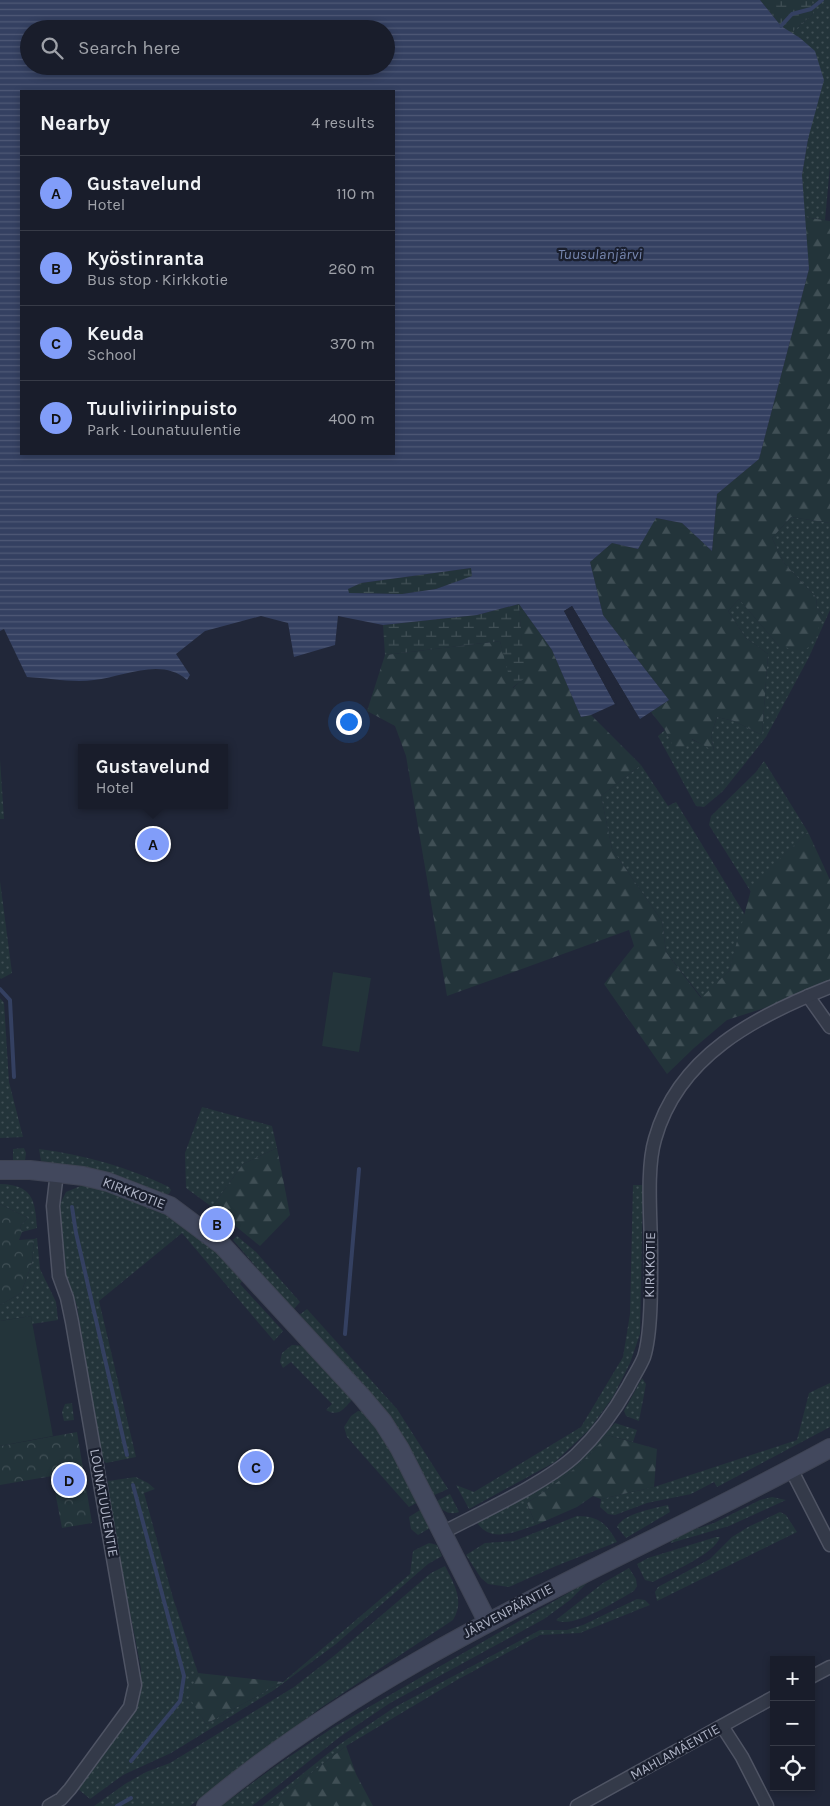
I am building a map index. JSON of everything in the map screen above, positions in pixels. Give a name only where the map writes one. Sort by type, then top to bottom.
[{"type":"main road","name":"KIRKKOTIE","points":[[0,1170],[57,1172],[108,1182],[170,1206],[222,1245],[306,1334],[383,1422],[400,1449],[487,1621]]},
{"type":"main road","name":"JÄRVENPÄÄNTIE","points":[[206,1806],[328,1717],[487,1621],[830,1448]]},
{"type":"street","name":"KIRKKOTIE","points":[[442,1533],[538,1481],[574,1456],[614,1413],[644,1356],[651,1273],[654,1140],[667,1105],[686,1077],[718,1045],[757,1020],[830,987]]},
{"type":"street","points":[[808,996],[830,1027]]},
{"type":"street","name":"LOUNATUULENTIE","points":[[49,1806],[62,1799],[130,1707],[135,1685],[72,1322],[67,1298],[59,1276],[53,1206],[57,1172]]},
{"type":"street","points":[[791,1469],[830,1545]]},
{"type":"street","points":[[815,1675],[830,1667]]},
{"type":"street","name":"MAHLAMÄENTIE","points":[[577,1806],[770,1699]]},
{"type":"street","points":[[722,1726],[742,1757],[767,1806]]},
{"type":"green space","points":[[760,0],[812,0],[813,14],[791,33],[781,26]]},
{"type":"green space","points":[[812,0],[830,0],[830,166],[825,220],[804,217],[802,175],[808,139],[800,38],[791,33],[813,14]]},
{"type":"green space","points":[[804,217],[830,221],[830,523],[791,517],[772,538],[784,563],[816,597],[817,608],[824,617],[809,647],[802,651],[779,646],[739,599],[728,611],[746,638],[768,654],[762,735],[734,721],[717,717],[711,735],[714,751],[692,739],[678,755],[665,730],[651,712],[669,700],[603,615],[590,562],[612,543],[638,549],[655,518],[682,523],[712,551],[717,494],[759,459],[809,269]]},
{"type":"green space","points":[[791,517],[830,523],[830,610],[809,657],[766,737],[723,791],[704,807],[696,806],[658,736],[665,730],[678,754],[691,739],[714,750],[711,735],[717,717],[734,721],[762,735],[768,654],[746,638],[728,611],[739,599],[779,646],[824,617],[817,608],[816,597],[784,563],[772,538]]},
{"type":"green space","points":[[471,568],[473,576],[436,589],[402,594],[349,593],[347,589],[361,583]]},
{"type":"green space","points":[[519,604],[552,650],[581,717],[591,715],[641,765],[601,796],[612,849],[662,921],[666,952],[701,998],[729,971],[752,886],[808,832],[830,880],[830,987],[727,1020],[667,1074],[604,984],[634,946],[629,930],[447,996],[406,756],[395,726],[367,711],[385,655],[500,641],[513,688],[524,678]]},
{"type":"green space","points":[[519,604],[525,678],[512,688],[500,641],[385,655],[383,625],[477,615]]},
{"type":"green space","points":[[0,759],[4,819],[0,819]]},
{"type":"green space","points":[[764,761],[808,832],[753,886],[751,892],[709,825],[711,816],[756,772]]},
{"type":"green space","points":[[641,765],[668,806],[676,802],[745,915],[729,971],[702,998],[666,952],[662,921],[612,849],[601,796]]},
{"type":"green space","points":[[0,881],[12,973],[1,979],[0,978]]},
{"type":"green space","points":[[333,972],[371,978],[359,1052],[322,1046]]},
{"type":"green space","points":[[0,998],[4,1003],[9,1082],[23,1137],[0,1138]]},
{"type":"green space","points":[[202,1107],[272,1126],[277,1148],[243,1164],[212,1207],[186,1188],[185,1153]]},
{"type":"green space","points":[[24,1148],[26,1153],[25,1161],[13,1161],[13,1149]]},
{"type":"green space","points":[[277,1148],[290,1215],[260,1246],[212,1207],[243,1164]]},
{"type":"green space","points":[[39,1149],[106,1163],[153,1180],[169,1187],[171,1190],[169,1194],[165,1194],[104,1174],[41,1161]]},
{"type":"green space","points":[[0,1184],[19,1187],[26,1191],[33,1202],[37,1228],[22,1232],[20,1226],[28,1218],[0,1204]]},
{"type":"green space","points":[[83,1185],[136,1201],[170,1216],[185,1226],[214,1249],[242,1281],[240,1284],[283,1331],[274,1341],[182,1233],[99,1301],[136,1457],[106,1463],[102,1460],[77,1306],[66,1277],[59,1206],[66,1192]]},
{"type":"green space","points":[[633,1185],[643,1185],[640,1334],[630,1363],[613,1397],[589,1430],[555,1462],[469,1509],[456,1485],[474,1492],[581,1427],[623,1357],[630,1314]]},
{"type":"green space","points":[[0,1204],[28,1218],[20,1226],[22,1232],[19,1240],[34,1239],[32,1263],[21,1293],[0,1305]]},
{"type":"green space","points":[[237,1236],[256,1252],[300,1302],[293,1310],[233,1240]]},
{"type":"green space","points":[[37,1238],[40,1269],[56,1302],[58,1320],[32,1324],[31,1316],[0,1321],[0,1305],[21,1293],[32,1263],[34,1239]]},
{"type":"green space","points":[[307,1309],[397,1409],[448,1489],[432,1496],[298,1316]]},
{"type":"green space","points":[[31,1316],[53,1436],[0,1446],[0,1321]]},
{"type":"green space","points":[[292,1345],[305,1346],[351,1394],[351,1401],[343,1410],[334,1413],[326,1410],[332,1404],[291,1362],[283,1368],[280,1362],[282,1353]]},
{"type":"green space","points":[[642,1378],[646,1384],[639,1421],[626,1416],[624,1411]]},
{"type":"green space","points":[[830,1383],[830,1427],[717,1487],[714,1482],[691,1494],[647,1503],[615,1515],[608,1514],[600,1507],[601,1499],[654,1487],[797,1440],[809,1393]]},
{"type":"green space","points":[[72,1403],[74,1420],[64,1421],[62,1412],[65,1404]]},
{"type":"green space","points":[[358,1411],[366,1412],[397,1459],[418,1502],[409,1507],[347,1437],[344,1427],[351,1416]]},
{"type":"green space","points":[[615,1423],[637,1430],[633,1442],[607,1435],[570,1472],[527,1503],[536,1525],[511,1533],[495,1534],[482,1528],[476,1521],[557,1478],[588,1452]]},
{"type":"green space","points":[[77,1432],[92,1523],[62,1528],[52,1476],[0,1485],[0,1446]]},
{"type":"green space","points":[[607,1435],[657,1449],[654,1487],[601,1499],[593,1496],[577,1507],[536,1525],[527,1503],[570,1472]]},
{"type":"green space","points":[[136,1477],[155,1489],[144,1493],[173,1598],[198,1673],[190,1697],[206,1724],[283,1682],[410,1574],[413,1551],[429,1543],[437,1545],[442,1556],[428,1564],[336,1644],[274,1690],[171,1753],[123,1775],[90,1799],[78,1789],[137,1708],[141,1690],[141,1669],[112,1519],[108,1481]]},
{"type":"green space","points":[[450,1494],[459,1512],[446,1512],[435,1502]]},
{"type":"green space","points":[[772,1497],[786,1500],[729,1526],[671,1543],[672,1537],[714,1523],[760,1500]]},
{"type":"green space","points":[[668,1505],[670,1512],[626,1538],[617,1527],[620,1522],[632,1515]]},
{"type":"green space","points":[[420,1510],[423,1511],[430,1528],[418,1535],[411,1529],[409,1517]]},
{"type":"green space","points":[[780,1512],[786,1515],[797,1532],[657,1601],[655,1592],[658,1587],[710,1559],[732,1537],[748,1527]]},
{"type":"green space","points":[[577,1516],[585,1516],[602,1522],[610,1530],[617,1542],[509,1587],[488,1584],[481,1578],[466,1555],[485,1543],[514,1541]]},
{"type":"green space","points":[[720,1537],[710,1550],[653,1582],[645,1580],[637,1564],[648,1558]]},
{"type":"green space","points":[[445,1566],[455,1586],[458,1599],[458,1606],[453,1620],[322,1707],[190,1806],[94,1806],[125,1784],[146,1772],[170,1763],[294,1687],[335,1655],[431,1573]]},
{"type":"green space","points":[[629,1568],[636,1579],[637,1586],[634,1591],[607,1607],[583,1618],[563,1622],[556,1620],[603,1583]]},
{"type":"green space","points":[[589,1581],[570,1600],[544,1619],[390,1703],[341,1736],[252,1806],[221,1806],[274,1767],[334,1727]]},
{"type":"green space","points":[[637,1599],[645,1600],[650,1605],[580,1633],[540,1635],[457,1680],[346,1746],[269,1806],[262,1806],[340,1744],[395,1707],[540,1630],[567,1630],[583,1625]]},
{"type":"green space","points":[[198,1673],[283,1682],[206,1724],[189,1697]]},
{"type":"green space","points":[[346,1746],[356,1774],[373,1806],[269,1806]]},
{"type":"water","name":"Tuusulanjärvi","points":[[0,0],[760,0],[781,26],[800,38],[815,51],[824,80],[808,139],[802,175],[809,269],[759,459],[717,494],[712,551],[682,523],[656,518],[638,549],[612,543],[590,562],[603,615],[669,700],[640,719],[572,606],[564,611],[615,704],[591,715],[581,717],[552,650],[519,604],[477,615],[383,625],[338,616],[335,645],[294,657],[288,623],[261,616],[205,631],[176,654],[190,675],[187,680],[177,673],[154,669],[86,681],[27,677],[4,629],[0,631]],"holes":[[[471,568],[472,576],[436,589],[402,594],[349,593],[348,589],[361,583]]]},
{"type":"pier","points":[[572,606],[633,708],[630,709],[571,609],[567,612],[617,702],[616,706],[564,611]]},
{"type":"waterway","points":[[781,26],[792,14],[811,9],[822,0]]},
{"type":"waterway","points":[[0,989],[10,1000],[14,1077]]},
{"type":"waterway","points":[[345,1334],[359,1169]]},
{"type":"waterway","points":[[72,1207],[76,1233],[127,1455]]},
{"type":"waterway","points":[[131,1761],[180,1701],[184,1676],[133,1485]]},
{"type":"waterway","points":[[117,1806],[131,1798]]},
{"type":"place","name":"Gustavelund","points":[[153,844]]},
{"type":"place","name":"Kyöstinranta","points":[[217,1224]]},
{"type":"place","name":"Keuda","points":[[256,1467]]},
{"type":"place","name":"Tuuliviirinpuisto","points":[[69,1480]]}]
